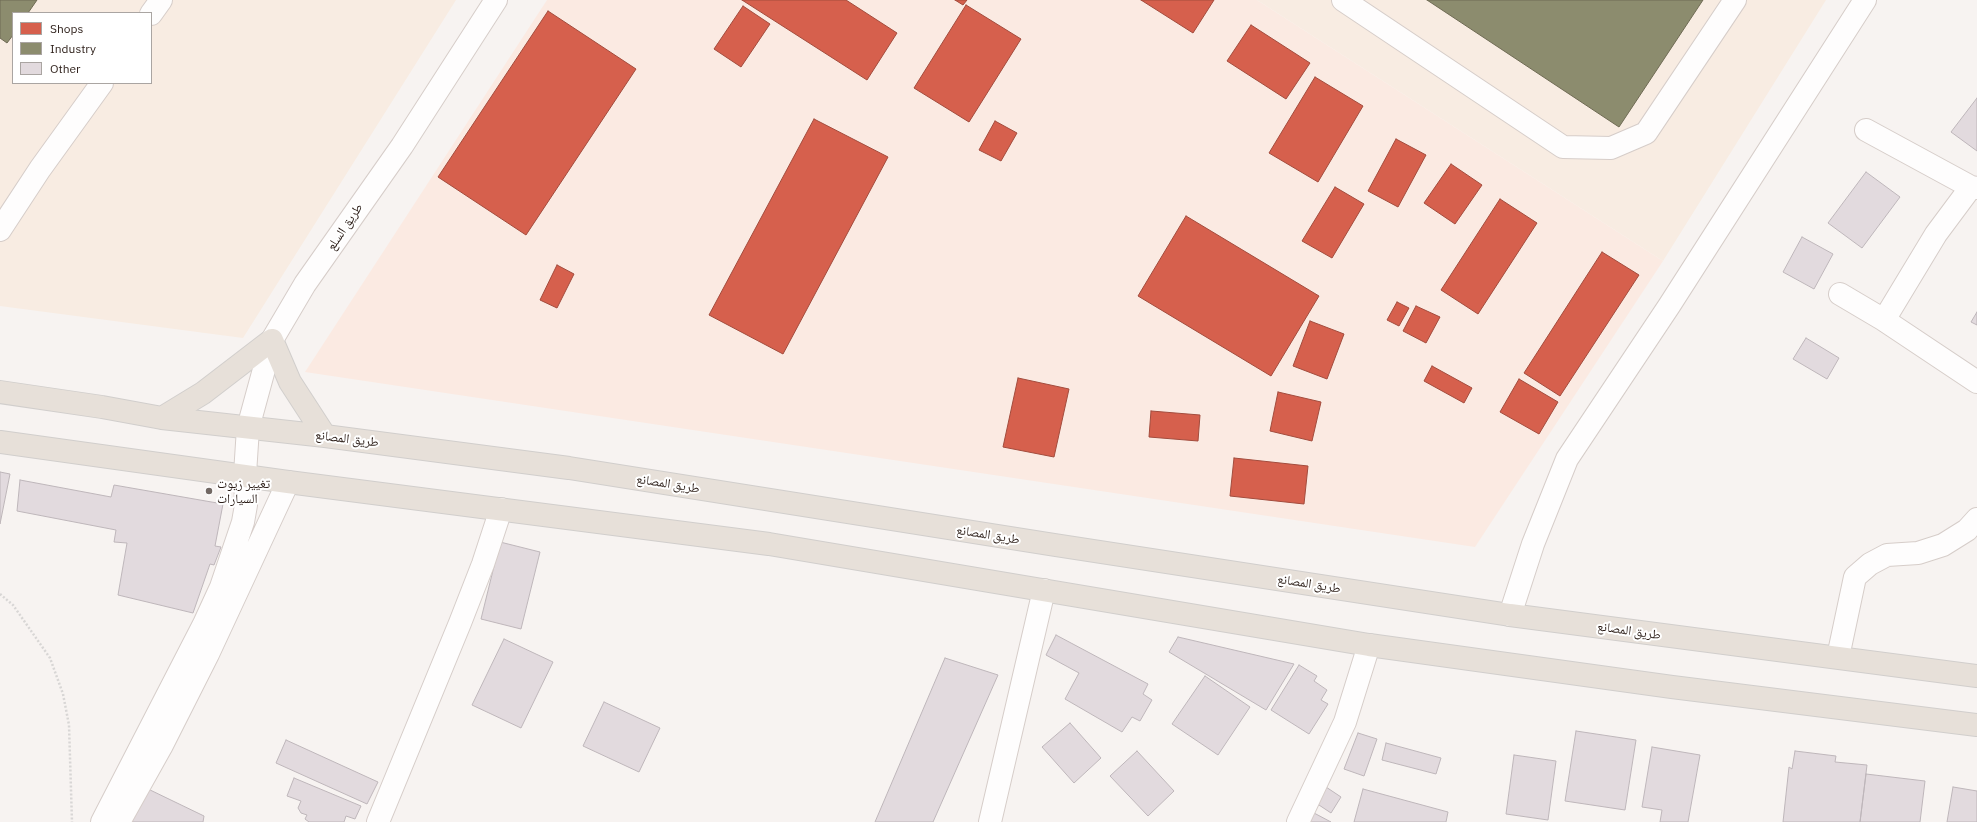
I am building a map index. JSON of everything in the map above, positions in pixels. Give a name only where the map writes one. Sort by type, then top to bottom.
[{"type":"main road","points":[[162,418],[203,393],[272,340],[290,382],[325,436]]},
{"type":"main road","name":"طريق المصانع","points":[[0,392],[102,407],[162,418],[325,436],[570,468],[1047,544],[1510,615],[1761,649],[1838,657],[1977,676]]},
{"type":"main road","points":[[0,442],[245,474],[288,482],[768,544],[1368,645],[1672,687],[1977,725]]},
{"type":"street","points":[[152,13],[161,0]]},
{"type":"street","name":"طريق السلع","points":[[102,822],[204,624],[221,587],[246,505],[245,474],[248,428],[272,340],[305,284],[402,146],[496,0]]},
{"type":"street","points":[[1343,0],[1563,148],[1611,148],[1646,133],[1735,0]]},
{"type":"street","points":[[1510,615],[1533,544],[1567,459],[1669,306],[1865,0]]},
{"type":"street","points":[[0,230],[40,169],[101,84]]},
{"type":"street","points":[[1866,130],[1974,187],[1936,234],[1884,320]]},
{"type":"street","points":[[1840,294],[1884,320],[1977,382]]},
{"type":"street","points":[[119,822],[208,654],[288,482]]},
{"type":"street","points":[[378,822],[463,615],[483,564],[501,509]]},
{"type":"street","points":[[1838,657],[1855,577],[1870,564],[1887,555],[1918,553],[1943,545],[1967,530],[1977,520]]},
{"type":"street","points":[[990,822],[1044,590]]},
{"type":"street","points":[[1298,822],[1344,722],[1368,645]]},
{"type":"path","points":[[0,594],[13,605],[50,658],[64,694],[69,725],[72,822]]},
{"type":"shaded area","points":[[0,0],[456,0],[243,338],[0,306]]},
{"type":"shaded area","points":[[547,0],[1257,0],[1663,261],[1475,547],[305,372]]},
{"type":"shaded area","points":[[1257,0],[1826,0],[1663,261]]},
{"type":"building: Shops","points":[[742,0],[846,0],[897,33],[867,80]]},
{"type":"building: Shops","points":[[955,0],[967,0],[963,5]]},
{"type":"building: Shops","points":[[1141,0],[1214,0],[1193,33]]},
{"type":"building: Shops","points":[[966,5],[1021,39],[969,122],[914,88]]},
{"type":"building: Shops","points":[[743,6],[770,24],[741,67],[714,49]]},
{"type":"building: Shops","points":[[548,11],[636,69],[526,235],[438,177]]},
{"type":"building: Shops","points":[[1251,25],[1310,63],[1286,99],[1227,61]]},
{"type":"building: Shops","points":[[1315,77],[1363,106],[1318,182],[1269,153]]},
{"type":"building: Shops","points":[[814,119],[888,157],[783,354],[709,315]]},
{"type":"building: Shops","points":[[995,121],[1017,133],[1001,161],[979,150]]},
{"type":"building: Shops","points":[[1396,139],[1426,155],[1398,207],[1368,191]]},
{"type":"building: Shops","points":[[1451,164],[1482,185],[1455,224],[1424,203]]},
{"type":"building: Shops","points":[[1335,187],[1364,204],[1332,258],[1302,241]]},
{"type":"building: Shops","points":[[1500,199],[1537,223],[1478,314],[1441,290]]},
{"type":"building: Shops","points":[[1186,216],[1319,296],[1271,376],[1138,296]]},
{"type":"building: Shops","points":[[1602,252],[1639,275],[1560,396],[1524,373]]},
{"type":"building: Shops","points":[[557,265],[574,274],[557,308],[540,300]]},
{"type":"building: Shops","points":[[1397,302],[1409,308],[1399,326],[1387,320]]},
{"type":"building: Shops","points":[[1416,306],[1440,317],[1426,343],[1403,331]]},
{"type":"building: Shops","points":[[1310,321],[1344,334],[1327,379],[1293,366]]},
{"type":"building: Shops","points":[[1432,366],[1472,388],[1464,403],[1424,381]]},
{"type":"building: Shops","points":[[1018,378],[1069,389],[1054,457],[1003,447]]},
{"type":"building: Shops","points":[[1519,379],[1558,402],[1539,434],[1500,412]]},
{"type":"building: Shops","points":[[1278,392],[1321,402],[1312,441],[1270,431]]},
{"type":"building: Shops","points":[[1151,411],[1200,415],[1198,441],[1149,437]]},
{"type":"building: Shops","points":[[1234,458],[1308,466],[1304,504],[1230,496]]},
{"type":"building: Industry","points":[[0,0],[37,0],[29,12],[12,12],[12,36],[7,43],[0,38]]},
{"type":"building: Industry","points":[[1427,0],[1703,0],[1619,127]]},
{"type":"building: Other","points":[[1977,98],[1977,151],[1951,132]]},
{"type":"building: Other","points":[[1866,172],[1900,197],[1862,248],[1828,223]]},
{"type":"building: Other","points":[[1802,237],[1833,254],[1814,289],[1783,272]]},
{"type":"building: Other","points":[[1977,312],[1977,325],[1971,322]]},
{"type":"building: Other","points":[[1806,338],[1839,358],[1827,379],[1793,359]]},
{"type":"building: Other","points":[[0,472],[10,474],[0,524]]},
{"type":"building: Other","points":[[20,480],[111,497],[114,485],[223,504],[215,546],[221,547],[214,565],[210,564],[193,613],[118,595],[127,543],[114,542],[116,530],[17,511]]},
{"type":"building: Other","points":[[500,542],[540,552],[521,629],[481,619]]},
{"type":"building: Other","points":[[1056,635],[1148,684],[1143,694],[1152,700],[1140,721],[1132,717],[1122,732],[1065,699],[1079,673],[1046,655]]},
{"type":"building: Other","points":[[1178,637],[1294,664],[1266,710],[1169,652]]},
{"type":"building: Other","points":[[504,639],[553,662],[521,728],[472,705]]},
{"type":"building: Other","points":[[945,658],[998,675],[933,822],[875,822]]},
{"type":"building: Other","points":[[1299,665],[1317,676],[1314,681],[1327,690],[1321,700],[1328,704],[1309,734],[1271,710]]},
{"type":"building: Other","points":[[1205,676],[1250,707],[1218,755],[1172,724]]},
{"type":"building: Other","points":[[604,702],[660,728],[639,772],[583,746]]},
{"type":"building: Other","points":[[1070,723],[1101,758],[1074,783],[1042,747]]},
{"type":"building: Other","points":[[1576,731],[1636,740],[1625,810],[1565,801]]},
{"type":"building: Other","points":[[1358,733],[1377,739],[1364,776],[1344,769]]},
{"type":"building: Other","points":[[286,740],[378,782],[367,804],[276,763]]},
{"type":"building: Other","points":[[1386,743],[1441,758],[1436,774],[1382,760]]},
{"type":"building: Other","points":[[1652,747],[1700,755],[1688,822],[1660,822],[1662,810],[1642,807]]},
{"type":"building: Other","points":[[1137,751],[1174,791],[1148,816],[1110,776]]},
{"type":"building: Other","points":[[1795,751],[1836,756],[1835,762],[1867,765],[1860,822],[1783,822],[1789,767],[1792,769]]},
{"type":"building: Other","points":[[1514,755],[1556,761],[1548,820],[1506,814]]},
{"type":"building: Other","points":[[1866,774],[1925,781],[1920,822],[1860,822]]},
{"type":"building: Other","points":[[294,778],[361,806],[355,819],[346,816],[344,822],[309,822],[305,819],[307,815],[301,813],[298,808],[301,801],[287,796]]},
{"type":"building: Other","points":[[1326,787],[1341,797],[1331,813],[1316,803]]},
{"type":"building: Other","points":[[1953,787],[1977,791],[1977,822],[1947,822]]},
{"type":"building: Other","points":[[146,788],[204,816],[203,822],[129,822]]},
{"type":"building: Other","points":[[1363,789],[1448,812],[1446,822],[1354,822]]},
{"type":"building: Other","points":[[1314,813],[1331,822],[1309,822]]},
{"type":"place","name":"تغيير زيوت السيارات","points":[[209,491]]}]
